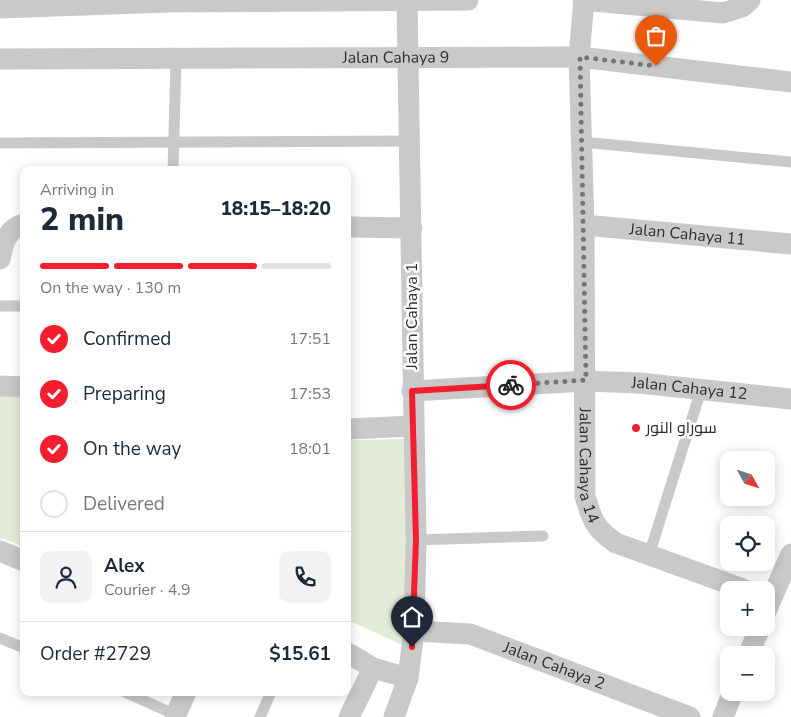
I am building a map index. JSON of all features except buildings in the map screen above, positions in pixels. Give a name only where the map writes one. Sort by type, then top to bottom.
[{"type":"street","points":[[0,8],[167,1],[407,2],[468,0]]},
{"type":"street","points":[[584,0],[722,13],[742,7],[750,0]]},
{"type":"street","name":"Jalan Cahaya 14","points":[[584,0],[580,57],[586,380],[585,496],[592,518],[600,532],[616,543],[721,581]]},
{"type":"street","name":"Jalan Cahaya 1","points":[[394,717],[408,678],[414,631],[416,540],[412,391],[412,228],[407,2]]},
{"type":"street","name":"Jalan Cahaya 9","points":[[0,59],[580,57],[791,82]]},
{"type":"street","points":[[0,258],[7,236],[16,226],[20,225]]},
{"type":"street","name":"Jalan Cahaya 11","points":[[584,225],[791,244]]},
{"type":"street","points":[[351,227],[412,228]]},
{"type":"street","name":"Jalan Cahaya 12","points":[[412,391],[586,380],[791,399]]},
{"type":"street","points":[[0,386],[20,387]]},
{"type":"street","points":[[351,429],[413,426]]},
{"type":"street","points":[[0,551],[20,559]]},
{"type":"street","points":[[775,587],[791,554]]},
{"type":"street","name":"Jalan Cahaya 2","points":[[414,631],[470,634],[690,717]]},
{"type":"street","points":[[351,655],[373,668],[408,678]]},
{"type":"street","points":[[349,717],[373,668]]},
{"type":"street","points":[[176,716],[184,696]]},
{"type":"street","points":[[723,717],[729,701]]},
{"type":"lane","points":[[173,166],[176,59]]},
{"type":"lane","points":[[0,143],[410,141]]},
{"type":"lane","points":[[582,142],[791,162]]},
{"type":"lane","points":[[0,306],[20,306]]},
{"type":"lane","points":[[649,555],[701,390]]},
{"type":"lane","points":[[416,540],[543,536]]},
{"type":"lane","points":[[0,638],[20,646]]},
{"type":"lane","points":[[134,696],[176,716]]},
{"type":"lane","points":[[260,717],[269,696]]},
{"type":"green space","points":[[0,396],[20,397],[20,545],[0,538]]},
{"type":"green space","points":[[404,439],[407,647],[351,621],[351,440]]},
{"type":"way so far","points":[[511,385],[586,380],[580,57],[656,66]]},
{"type":"place","name":"سوراو النور","points":[[636,428]]},
{"type":"route","points":[[412,647],[416,540],[412,391],[511,385]]}]
